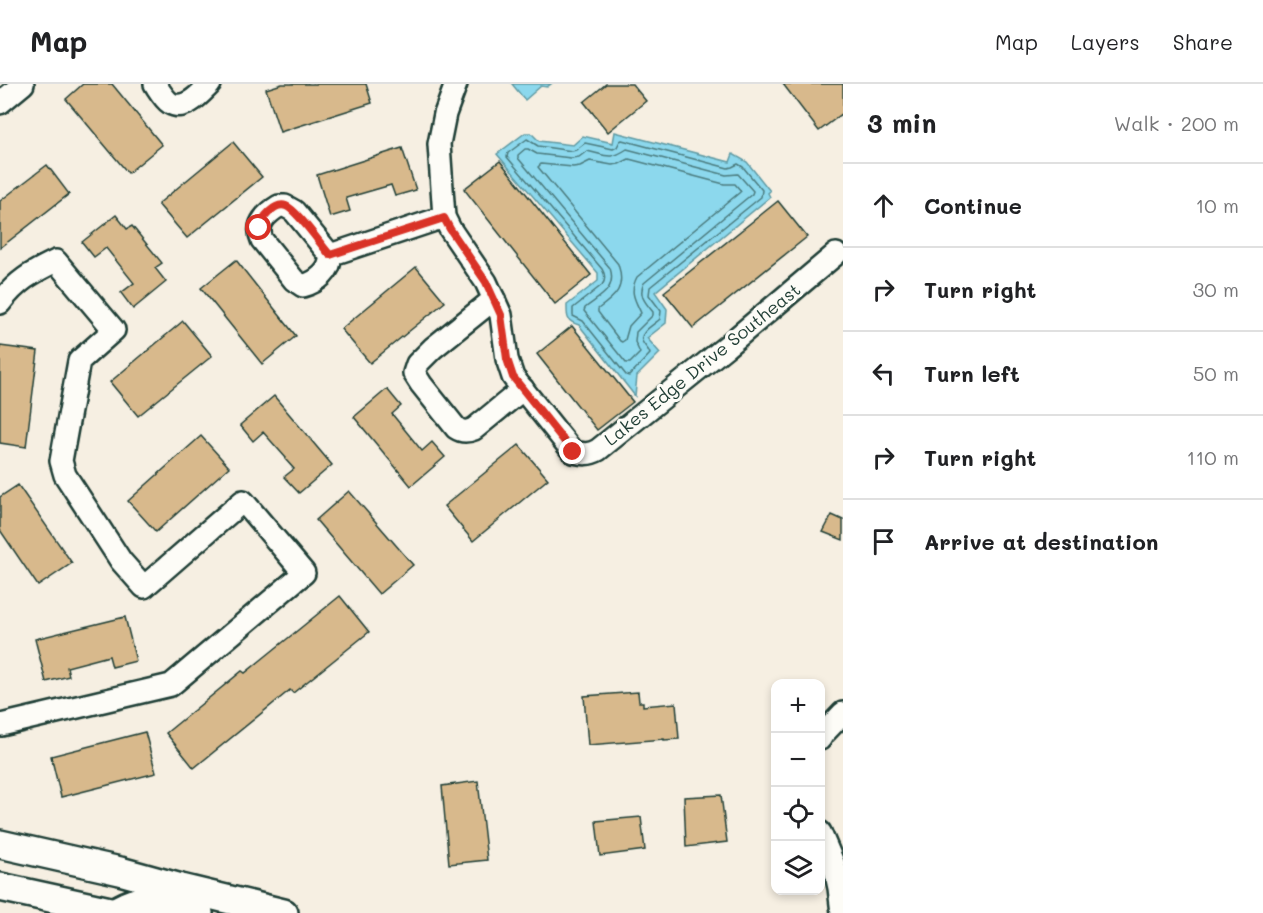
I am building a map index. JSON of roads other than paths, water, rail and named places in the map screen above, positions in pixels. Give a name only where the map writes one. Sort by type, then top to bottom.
[{"type":"main road","points":[[0,844],[120,871],[284,913]]},
{"type":"main road","points":[[0,887],[115,913],[131,903],[140,901],[199,913]]},
{"type":"street","points":[[0,103],[23,84]]},
{"type":"street","points":[[155,84],[170,103],[179,106],[186,104],[210,84]]},
{"type":"street","name":"Lakes Edge Drive Southeast","points":[[456,84],[445,114],[439,144],[444,218],[486,282],[501,315],[509,368],[513,377],[573,452],[592,453],[727,346],[836,254]]},
{"type":"street","points":[[330,255],[444,218]]},
{"type":"street","points":[[0,303],[11,288],[30,273],[56,261],[114,330],[79,361],[61,461],[65,475],[115,552],[144,587],[243,501],[304,573],[171,685],[0,728]]},
{"type":"street","points":[[494,299],[433,348],[417,364],[414,373],[460,431],[468,432],[474,429],[523,389]]},
{"type":"street","points":[[824,733],[843,713]]},
{"type":"street","points":[[824,841],[834,865],[842,913]]},
{"type":"water","points":[[512,84],[551,84],[547,87],[541,86],[525,100]]},
{"type":"water","points":[[615,132],[730,162],[733,154],[747,162],[770,191],[768,193],[770,197],[655,292],[667,309],[666,323],[647,338],[660,353],[637,376],[635,396],[579,325],[569,320],[567,316],[567,305],[598,281],[598,273],[497,154],[525,133],[531,133],[539,141],[573,145],[583,136],[613,143]]}]
